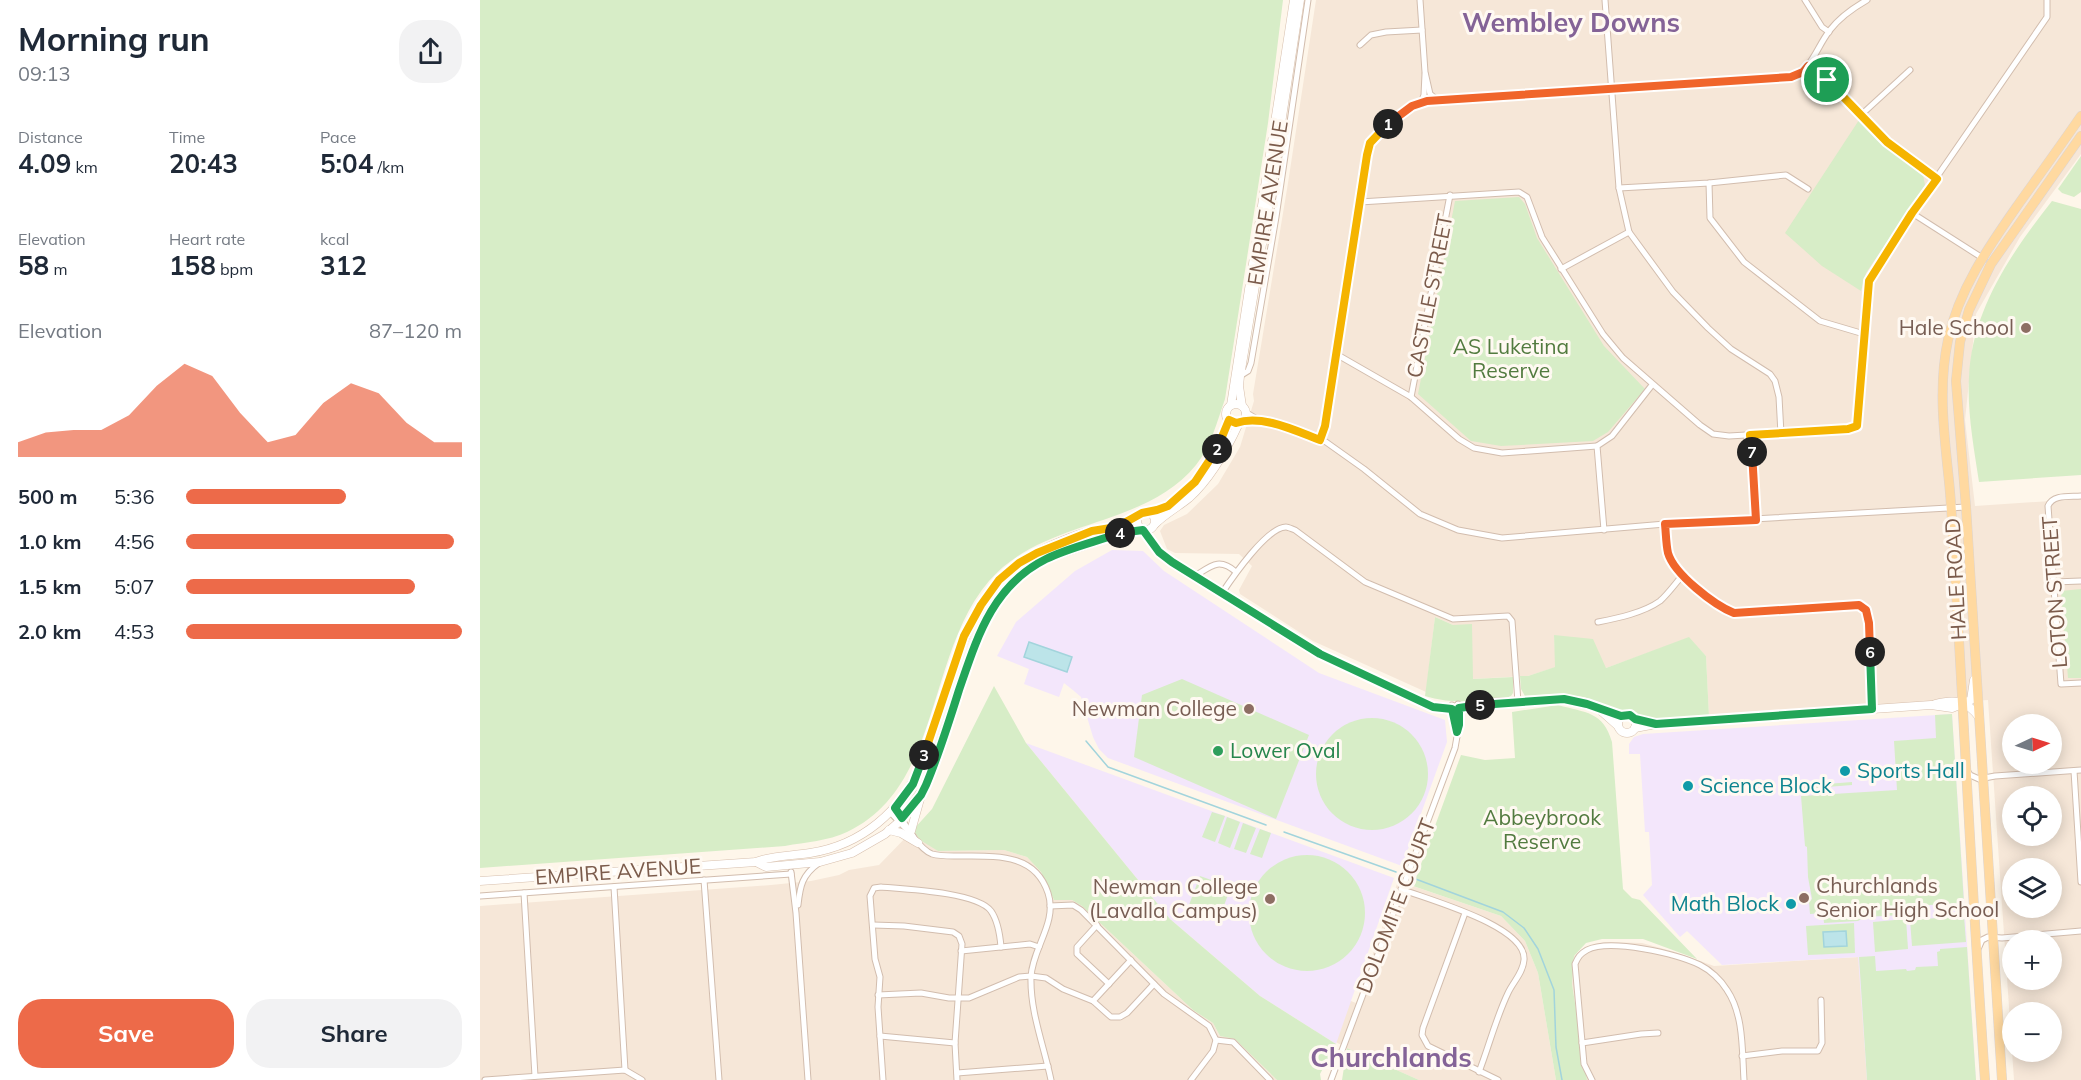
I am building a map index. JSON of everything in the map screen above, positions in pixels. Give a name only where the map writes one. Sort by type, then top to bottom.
[{"type":"main road","name":"EMPIRE AVENUE","points":[[1231,405],[1269,209],[1294,0]]},
{"type":"main road","name":"EMPIRE AVENUE","points":[[1242,415],[1240,376],[1269,209],[1300,0]]},
{"type":"main road","name":"HALE ROAD","points":[[1986,1080],[1976,953],[1951,508],[1943,421],[1944,371],[1948,340],[1958,305],[2081,116]]},
{"type":"main road","name":"HALE ROAD","points":[[2002,1080],[1956,381],[1959,342],[1986,261],[2081,136]]},
{"type":"main road","points":[[1143,530],[1147,531],[1180,506],[1201,485],[1222,455],[1242,415],[1239,404],[1231,405],[1226,412],[1229,420],[1234,423],[1242,415]]},
{"type":"main road","points":[[1229,420],[1216,450],[1195,482],[1168,506],[1138,516],[1137,524],[1159,552],[1172,562],[1320,654],[1427,702],[1433,707],[1477,707],[1483,704],[1564,699],[1621,716],[1627,714],[1635,719],[1656,724]]},
{"type":"main road","points":[[1148,512],[1154,518],[1155,544]]},
{"type":"main road","name":"EMPIRE AVENUE","points":[[789,860],[846,843],[876,826],[893,810],[913,784],[964,636],[981,605],[999,580],[1019,563],[1037,553],[1092,531],[1117,527],[1138,516]]},
{"type":"main road","name":"EMPIRE AVENUE","points":[[480,881],[756,862],[764,858],[820,862],[852,853],[889,830],[921,795],[934,766],[976,640],[988,614],[1001,596],[1022,574],[1046,559],[1125,532],[1143,530]]},
{"type":"main road","points":[[1963,703],[1971,700],[1976,667]]},
{"type":"main road","points":[[1599,709],[1624,733],[1631,732],[1635,728],[1656,724],[1931,705],[1951,700],[1963,703],[1979,717]]},
{"type":"main road","points":[[1618,726],[1621,716]]},
{"type":"main road","points":[[1635,719],[1635,728]]},
{"type":"main road","points":[[889,830],[914,837],[921,795]]},
{"type":"street","points":[[1269,209],[1308,0]]},
{"type":"street","points":[[1420,0],[1425,72],[1424,95],[1420,103]]},
{"type":"street","points":[[1605,0],[1618,188],[1629,232],[1673,291],[1708,328],[1731,349],[1770,374],[1775,381],[1779,397],[1781,434]]},
{"type":"street","points":[[1804,0],[1828,32]]},
{"type":"street","points":[[1320,440],[1325,426],[1370,143],[1384,127],[1412,106],[1437,100],[1791,77],[1803,72],[1828,32],[1848,11],[1867,0]]},
{"type":"street","points":[[1359,202],[1519,192],[1527,197],[1542,237],[1603,334],[1623,358],[1700,425],[1713,434],[1729,436],[1848,429],[1857,426],[1869,281],[1912,213],[2047,16],[2047,0]]},
{"type":"street","points":[[1360,45],[1371,35],[1422,30]]},
{"type":"street","points":[[1808,66],[1827,80],[1887,142],[1937,179]]},
{"type":"street","points":[[1861,115],[1910,70]]},
{"type":"street","points":[[1425,72],[1430,94],[1437,100]]},
{"type":"street","points":[[1618,188],[1709,183],[1786,175],[1808,189]]},
{"type":"street","points":[[1709,183],[1710,218],[1744,261],[1820,321],[1864,334]]},
{"type":"street","name":"CASTILE STREET","points":[[1411,396],[1450,195]]},
{"type":"street","points":[[1912,213],[1986,261]]},
{"type":"street","points":[[1561,270],[1629,232]]},
{"type":"street","points":[[1336,354],[1411,396],[1459,439],[1474,448],[1502,453],[1597,446],[1612,436],[1652,385]]},
{"type":"street","points":[[1242,415],[1320,440],[1364,469],[1420,514],[1458,530],[1502,538],[1665,524],[1966,507]]},
{"type":"street","points":[[1750,435],[1756,520]]},
{"type":"street","points":[[1597,446],[1604,530]]},
{"type":"street","name":"LOTON STREET","points":[[2081,496],[2055,498],[2048,506],[2061,684],[2081,683]]},
{"type":"street","points":[[1665,524],[1668,552],[1674,566],[1682,576],[1723,608],[1734,613],[1859,605],[1866,610],[1869,623],[1872,709]]},
{"type":"street","points":[[1222,593],[1249,555],[1279,529],[1287,526],[1365,582],[1453,619],[1508,616],[1512,621],[1518,702]]},
{"type":"street","points":[[1195,576],[1219,563],[1227,564],[1236,572]]},
{"type":"street","points":[[1598,622],[1623,617],[1652,606],[1661,600],[1682,576]]},
{"type":"street","points":[[2054,582],[2081,581]]},
{"type":"street","name":"DOLOMITE COURT","points":[[1331,1080],[1455,748],[1459,725],[1455,707]]},
{"type":"street","points":[[1966,767],[1970,775],[1979,779],[2081,770]]},
{"type":"street","points":[[2074,771],[2081,882]]},
{"type":"street","points":[[893,810],[930,854],[1007,857],[1022,862],[1038,875],[1048,893],[1050,906],[1049,919],[1031,976],[1031,992],[1037,1027],[1052,1080]]},
{"type":"street","points":[[789,860],[796,913],[808,1080]]},
{"type":"street","points":[[796,913],[802,878],[820,862]]},
{"type":"street","points":[[480,896],[791,874]]},
{"type":"street","points":[[704,880],[719,1080]]},
{"type":"street","points":[[614,886],[625,1070]]},
{"type":"street","points":[[883,1080],[878,995],[880,978],[875,959],[870,896],[873,888],[881,886],[964,896],[984,905],[991,911],[999,930],[1001,947]]},
{"type":"street","points":[[1401,889],[1491,923],[1519,944],[1524,952],[1522,971],[1508,993],[1479,1072]]},
{"type":"street","points":[[524,893],[534,1076]]},
{"type":"street","points":[[1050,906],[1073,905],[1082,910],[1164,994],[1209,1026],[1216,1040],[1213,1051],[1191,1080]]},
{"type":"street","points":[[1465,913],[1422,1035],[1428,1046],[1498,1080]]},
{"type":"street","points":[[873,925],[953,932],[959,936],[961,951],[955,1043],[957,1080]]},
{"type":"street","points":[[1096,925],[1077,947],[1077,954],[1109,984]]},
{"type":"street","points":[[1976,953],[1982,940],[1988,937],[2002,938],[2081,931]]},
{"type":"street","points":[[961,951],[1030,944],[1039,947]]},
{"type":"street","points":[[1592,1080],[1584,1064],[1575,964],[1579,955],[1589,949],[1602,946],[1629,947],[1659,952],[1701,965],[1718,979],[1737,1007],[1744,1080]]},
{"type":"street","points":[[1094,1001],[1131,960]]},
{"type":"street","points":[[878,995],[921,993],[969,998],[1019,977],[1031,976],[1046,978],[1064,989],[1094,1001],[1111,1017],[1120,1017],[1127,1013],[1154,984]]},
{"type":"street","points":[[1742,1056],[1782,1051],[1818,1051],[1822,1043],[1821,1000]]},
{"type":"street","points":[[1582,1043],[1658,1033]]},
{"type":"street","points":[[880,1036],[955,1043]]},
{"type":"street","points":[[1216,1040],[1233,1042],[1270,1080]]},
{"type":"street","points":[[957,1073],[1048,1066]]},
{"type":"street","points":[[485,1080],[625,1070],[642,1080]]},
{"type":"shaded area","points":[[1316,0],[2081,0],[2081,154],[2020,237],[1976,314],[1965,420],[1975,506],[2081,499],[2081,1080],[2014,1080],[2013,1062],[2062,1062],[2062,1002],[2009,1002],[2008,990],[2062,990],[2062,930],[2004,930],[2003,918],[2062,918],[2062,858],[2002,858],[2002,905],[1988,700],[1709,716],[1706,656],[1689,638],[1606,668],[1554,635],[1556,667],[1528,676],[1472,679],[1453,625],[1435,617],[1426,692],[1313,641],[1240,594],[1239,590],[1252,566],[1239,554],[1175,553],[1167,549],[1160,531],[1164,525],[1187,514],[1218,484],[1240,447],[1254,401],[1253,394]]},
{"type":"shaded area","name":"Newman College","points":[[1112,550],[1143,551],[1164,571],[1319,673],[1445,720],[1447,742],[1402,866],[1108,758],[1099,749],[1093,737],[1081,697],[1064,683],[1059,697],[1024,684],[1029,669],[997,656],[1016,622],[1075,571]]},
{"type":"shaded area","name":"Churchlands Senior High School","points":[[1952,714],[1976,1080],[1867,1080],[1858,957],[1722,965],[1687,931],[1680,937],[1643,895],[1652,885],[1649,832],[1645,832],[1640,754],[1629,754],[1629,744],[1634,737],[1643,734]]},
{"type":"shaded area","name":"Newman College","points":[[1026,743],[1394,878],[1336,1044],[1260,996],[1170,919]]},
{"type":"shaded area","points":[[913,830],[938,851],[1004,850],[1027,857],[1041,872],[1054,900],[1072,900],[1082,906],[1193,1010],[1213,1023],[1220,1036],[1235,1038],[1277,1080],[480,1080],[480,906],[811,881],[839,875],[849,870],[879,865]]},
{"type":"shaded area","points":[[1398,881],[1501,916],[1525,941],[1538,973],[1556,1080],[1419,1080],[1315,1031],[1310,985],[1356,1003]]},
{"type":"shaded area","points":[[1605,942],[1642,943],[1714,966],[1859,957],[1867,1080],[1587,1080],[1572,984],[1574,956],[1585,947]]},
{"type":"green space","points":[[480,0],[1283,0],[1268,123],[1225,399],[1206,450],[1196,465],[1174,486],[1122,513],[1037,545],[1011,561],[989,581],[969,611],[954,645],[917,752],[900,784],[878,811],[847,832],[825,839],[785,846],[480,868]]},
{"type":"green space","points":[[1859,120],[1923,175],[1925,185],[1866,273],[1861,291],[1822,266],[1785,233]]},
{"type":"green space","points":[[2081,156],[2081,192],[2074,197],[2062,193],[2058,189]]},
{"type":"green space","name":"AS Luketina Reserve","points":[[1519,197],[1525,204],[1537,238],[1604,346],[1645,389],[1608,432],[1593,441],[1501,446],[1471,441],[1418,394],[1455,201]]},
{"type":"green space","name":"Hale School","points":[[2052,201],[2081,209],[2081,475],[1979,482],[1969,403],[1972,352],[1978,328],[1986,305],[2009,261]]},
{"type":"green space","points":[[2081,589],[2081,678],[2068,678],[2061,591]]},
{"type":"green space","points":[[1435,617],[1453,625],[1472,624],[1473,679],[1513,677],[1511,696],[1492,701],[1468,702],[1425,696]]},
{"type":"green space","points":[[1554,635],[1593,639],[1606,668],[1689,637],[1706,656],[1709,716],[1649,718],[1627,711],[1617,712],[1606,705],[1584,697],[1555,694],[1525,696],[1521,689],[1520,676],[1528,676],[1555,667]]},
{"type":"green space","name":"Lower Oval","points":[[1182,679],[1309,735],[1276,819],[1134,757],[1142,695]]},
{"type":"green space","points":[[994,686],[1026,743],[1170,919],[1260,996],[1336,1044],[1320,1074],[1321,1080],[1277,1080],[1235,1039],[1220,1036],[1213,1023],[1193,1010],[1082,906],[1072,900],[1054,900],[1041,872],[1027,857],[1004,850],[938,851],[920,840],[913,830],[932,809]]},
{"type":"green space","name":"Abbeybrook Reserve","points":[[1558,705],[1585,712],[1598,719],[1604,724],[1612,742],[1623,889],[1632,898],[1640,900],[1697,959],[1643,939],[1602,939],[1586,943],[1574,956],[1572,984],[1587,1080],[1556,1080],[1538,973],[1525,941],[1501,916],[1413,886],[1461,755],[1485,760],[1515,758],[1512,712]]},
{"type":"green space","points":[[1952,714],[1964,903],[1912,906],[1902,915],[1865,917],[1858,921],[1824,923],[1823,913],[1810,914],[1809,902],[1812,899],[1801,796],[1897,790],[1894,741],[1936,738],[1935,715]]},
{"type":"green space","points":[[1372,718],[1393,722],[1411,735],[1424,753],[1428,774],[1424,795],[1411,813],[1393,826],[1372,830],[1351,826],[1333,813],[1320,795],[1316,774],[1320,753],[1333,735],[1351,722]]},
{"type":"green space","points":[[1852,782],[1852,785],[1802,789],[1802,786]]},
{"type":"green space","points":[[1212,812],[1225,816],[1215,842],[1202,837]]},
{"type":"green space","points":[[1227,817],[1240,822],[1230,848],[1218,843]]},
{"type":"green space","points":[[1243,823],[1256,828],[1246,853],[1234,849]]},
{"type":"green space","points":[[1260,829],[1271,833],[1262,858],[1250,854]]},
{"type":"green space","points":[[1307,855],[1329,859],[1348,872],[1361,891],[1365,913],[1361,935],[1348,954],[1329,967],[1307,971],[1285,967],[1266,954],[1253,935],[1249,913],[1253,891],[1266,872],[1285,859]]},
{"type":"green space","points":[[1200,876],[1231,887],[1220,916],[1189,905]]},
{"type":"green space","points":[[1964,916],[1966,942],[1912,946],[1910,920]]},
{"type":"green space","points":[[1906,919],[1908,949],[1875,952],[1873,922]]},
{"type":"green space","points":[[1854,923],[1855,953],[1808,955],[1806,926]]},
{"type":"green space","points":[[1967,947],[1976,1080],[1867,1080],[1859,957],[1875,956],[1876,971],[1906,969],[1907,971],[1915,970],[1916,967],[1938,966],[1937,952],[1940,949]]},
{"type":"green space","points":[[1347,1048],[1419,1080],[1342,1080]]},
{"type":"water","points":[[1029,642],[1072,657],[1067,672],[1024,657]]},
{"type":"water","points":[[1846,931],[1847,946],[1824,947],[1823,932]]},
{"type":"waterway","points":[[1086,741],[1108,767],[1266,825]]},
{"type":"waterway","points":[[1284,832],[1396,872]]},
{"type":"waterway","points":[[1413,878],[1503,912],[1524,928],[1538,949],[1554,990],[1556,1047],[1562,1080]]},
{"type":"place","name":"Hale School","points":[[2026,328]]},
{"type":"place","name":"Newman College","points":[[1249,709]]},
{"type":"place","name":"Lower Oval","points":[[1218,751]]},
{"type":"place","name":"Sports Hall","points":[[1845,771]]},
{"type":"place","name":"Science Block","points":[[1688,786]]},
{"type":"place","name":"Churchlands Senior High School","points":[[1804,898]]},
{"type":"place","name":"Newman College (Lavalla Campus)","points":[[1270,899]]},
{"type":"place","name":"Math Block","points":[[1791,904]]},
{"type":"district","name":"Wembley Downs","points":[[1571,23]]},
{"type":"district","name":"Churchlands","points":[[1391,1058]]},
{"type":"route","points":[[1808,66],[1827,80],[1887,142],[1937,179],[1912,213],[1869,281],[1857,426],[1848,429],[1750,435],[1756,520],[1665,524],[1668,552],[1674,566],[1682,576],[1723,608],[1734,613],[1859,605],[1866,610],[1869,623],[1872,709],[1656,724],[1635,719],[1627,714],[1621,716],[1564,699],[1483,704],[1477,707],[1459,708],[1457,732],[1452,709],[1433,707],[1427,702],[1320,654],[1172,562],[1159,552],[1143,530],[1133,530],[1046,559],[1022,574],[1001,596],[988,614],[976,640],[926,785],[921,795],[902,818],[895,808],[913,784],[921,765],[964,636],[981,605],[999,580],[1019,563],[1037,553],[1084,533],[1117,527],[1142,513],[1168,506],[1195,482],[1216,450],[1229,420],[1234,423],[1242,420],[1262,422],[1292,429],[1320,440],[1325,426],[1367,155],[1370,143],[1384,127],[1412,106],[1427,101],[1791,77],[1803,72],[1808,66]]}]
